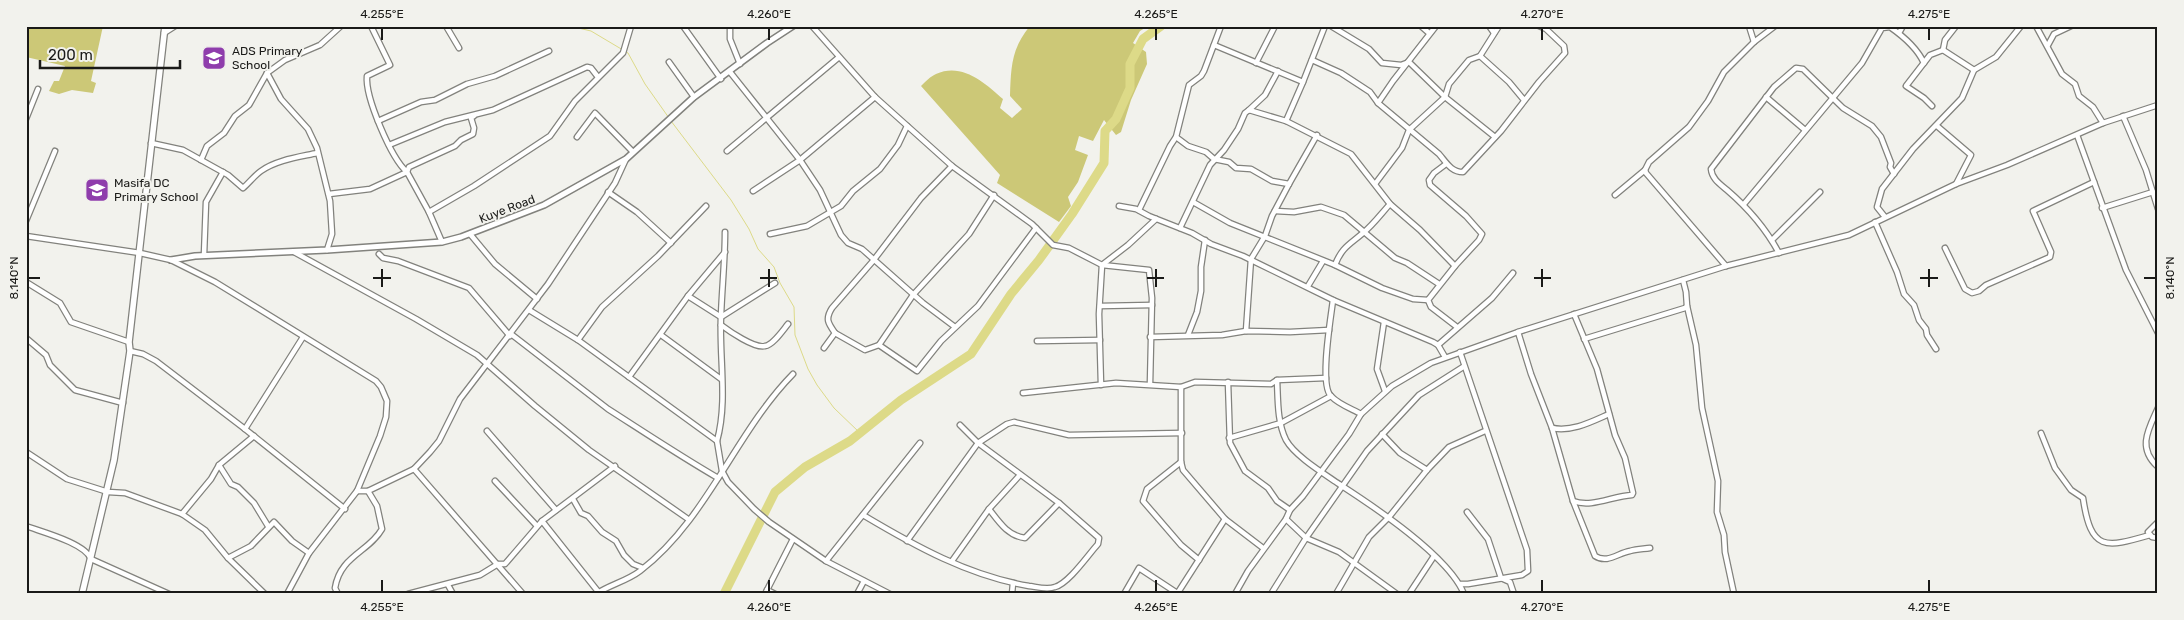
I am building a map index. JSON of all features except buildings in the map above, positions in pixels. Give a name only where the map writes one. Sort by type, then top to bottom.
[{"type":"main road","points":[[82,594],[108,492],[123,403],[165,29]]},
{"type":"street","points":[[165,29],[175,26]]},
{"type":"street","points":[[201,160],[207,146],[224,134],[235,116],[249,105],[268,73],[285,60],[320,45],[341,26]]},
{"type":"street","points":[[370,26],[390,66],[367,76],[378,121],[388,145],[402,168],[407,172],[429,212],[442,242]]},
{"type":"street","points":[[446,26],[459,48]]},
{"type":"street","points":[[429,212],[474,186],[550,136],[575,101],[623,53],[631,26]]},
{"type":"street","points":[[683,26],[721,78]]},
{"type":"street","points":[[730,26],[730,38],[740,64]]},
{"type":"street","name":"Kuye Road","points":[[171,260],[204,255],[294,252],[442,242],[470,234],[556,199],[626,159],[694,97],[793,26]]},
{"type":"street","points":[[812,26],[874,97],[952,166],[994,195],[1036,228],[1052,245],[1069,248],[1102,265],[1149,270],[1152,305],[1150,384]]},
{"type":"street","points":[[1139,210],[1176,137],[1187,89],[1189,85],[1201,76],[1221,26]]},
{"type":"street","points":[[1256,63],[1275,26]]},
{"type":"street","points":[[1286,121],[1325,26]]},
{"type":"street","points":[[1331,26],[1369,49],[1382,63],[1401,64],[1409,62]]},
{"type":"street","points":[[1421,26],[1429,33]]},
{"type":"street","points":[[1378,103],[1436,26]]},
{"type":"street","points":[[1489,26],[1494,33]]},
{"type":"street","points":[[1375,184],[1402,148],[1409,130],[1445,97],[1450,84],[1469,60],[1480,56],[1499,26]]},
{"type":"street","points":[[1312,60],[1341,73],[1363,86],[1378,103],[1439,154],[1446,164],[1458,172],[1465,172],[1566,50],[1553,35],[1539,26]]},
{"type":"street","points":[[1749,26],[1754,42]]},
{"type":"street","points":[[1615,194],[1645,170],[1649,162],[1689,127],[1708,101],[1722,75],[1754,42],[1776,26]]},
{"type":"street","points":[[1899,33],[1903,26]]},
{"type":"street","points":[[1920,54],[1930,55],[1942,50],[1946,40],[1956,26]]},
{"type":"street","points":[[1885,217],[1877,207],[1882,190],[1913,149],[1962,98],[1974,70],[1996,58],[2021,26]]},
{"type":"street","points":[[2036,26],[2048,45],[2062,74],[2075,84],[2079,96],[2093,107],[2103,123]]},
{"type":"street","points":[[2048,45],[2054,34],[2071,26]]},
{"type":"street","points":[[1744,204],[1862,63],[1882,28],[1890,27],[1899,33],[1920,54],[1924,63]]},
{"type":"street","points":[[1214,45],[1303,82]]},
{"type":"street","points":[[1942,50],[1974,70]]},
{"type":"street","points":[[378,121],[421,102],[435,100],[467,84],[494,76],[549,51]]},
{"type":"street","points":[[1930,55],[1906,86],[1932,106]]},
{"type":"street","points":[[1480,56],[1524,100]]},
{"type":"street","points":[[727,151],[767,119],[796,91],[838,58]]},
{"type":"street","points":[[669,62],[694,97]]},
{"type":"street","points":[[1409,62],[1445,97],[1495,137]]},
{"type":"street","points":[[329,194],[370,189],[407,172],[409,167],[455,146],[461,140],[473,134],[474,128],[471,118],[493,110],[587,67],[591,68],[598,77]]},
{"type":"street","points":[[1779,253],[1772,240],[1744,204],[1716,180],[1711,169],[1778,83],[1799,68],[1843,108],[1872,126],[1884,143],[1890,167],[1894,174]]},
{"type":"street","points":[[1180,228],[1214,159],[1224,150],[1238,129],[1245,113],[1265,95],[1278,71]]},
{"type":"street","points":[[730,72],[800,160],[820,190],[841,235],[848,243],[862,249],[873,261],[955,327]]},
{"type":"street","points":[[268,73],[281,99],[308,129],[314,139],[329,194],[332,234],[327,250]]},
{"type":"street","points":[[26,119],[38,89]]},
{"type":"street","points":[[753,191],[800,160],[874,97]]},
{"type":"street","points":[[1766,97],[1805,130]]},
{"type":"street","points":[[1237,593],[1290,510],[1321,472],[1361,414],[1385,391],[1410,374],[1445,357],[1574,314],[1726,266],[1848,235],[1956,184],[2007,165],[2103,123],[2158,105]]},
{"type":"street","points":[[1249,110],[1286,121],[1351,154],[1390,204],[1420,230],[1455,266]]},
{"type":"street","points":[[577,137],[595,113],[633,152]]},
{"type":"street","points":[[388,145],[445,122],[481,114]]},
{"type":"street","points":[[2123,116],[2158,209]]},
{"type":"street","points":[[770,234],[807,226],[830,214],[880,169],[898,145],[906,126]]},
{"type":"street","points":[[1936,126],[1971,155],[1956,184]]},
{"type":"street","points":[[2077,135],[2102,208],[2129,277],[2158,333]]},
{"type":"street","points":[[1246,331],[1251,259],[1265,236],[1289,184],[1318,136]]},
{"type":"street","points":[[1176,137],[1188,146],[1206,152],[1214,159],[1228,162],[1236,168],[1256,171],[1272,181],[1289,184]]},
{"type":"street","points":[[151,144],[183,150],[223,172],[243,188],[268,167],[318,153]]},
{"type":"street","points":[[26,221],[55,151]]},
{"type":"street","points":[[357,491],[368,491],[414,470],[439,441],[460,399],[529,310],[620,174],[626,159]]},
{"type":"street","points":[[1428,300],[1482,234],[1466,216],[1430,186],[1429,180],[1432,175],[1446,164]]},
{"type":"street","points":[[952,166],[916,204],[873,261],[827,315],[827,322],[835,333],[865,350],[879,345],[913,294],[960,244],[994,195]]},
{"type":"street","points":[[1645,170],[1726,266]]},
{"type":"street","points":[[204,255],[206,202],[223,172]]},
{"type":"street","points":[[1946,248],[1965,290],[1972,293],[1979,291],[1986,285],[2050,257],[2051,252],[2033,211],[2094,182]]},
{"type":"street","points":[[608,192],[638,212],[671,243]]},
{"type":"street","points":[[1772,240],[1820,192]]},
{"type":"street","points":[[2102,208],[2153,192]]},
{"type":"street","points":[[1193,202],[1230,223],[1335,265],[1402,296],[1428,300]]},
{"type":"street","points":[[1335,265],[1340,252],[1363,233],[1390,204]]},
{"type":"street","points":[[578,340],[602,307],[671,243],[706,206]]},
{"type":"street","points":[[1118,206],[1139,210],[1251,259],[1333,300],[1438,344],[1445,357]]},
{"type":"street","points":[[1275,211],[1294,212],[1321,207],[1344,215],[1363,233],[1395,258],[1440,284]]},
{"type":"street","points":[[1101,385],[1100,306],[1102,265],[1128,245],[1156,219]]},
{"type":"street","points":[[1875,222],[1897,272],[1904,294],[1914,305],[1919,320],[1926,328],[1927,335],[1936,349]]},
{"type":"street","points":[[879,345],[917,371],[940,340],[978,306],[1036,228]]},
{"type":"street","points":[[725,232],[720,317],[721,379],[724,393],[721,426],[716,441],[722,471],[728,482],[769,522],[826,561],[890,594]]},
{"type":"street","points":[[470,234],[495,264],[537,298]]},
{"type":"street","points":[[26,236],[171,260],[215,282],[376,381],[385,395],[386,417],[357,491],[345,509],[309,553],[287,594]]},
{"type":"street","points":[[1188,335],[1197,312],[1201,290],[1201,267],[1205,240]]},
{"type":"street","points":[[294,252],[477,355],[589,450],[615,466],[688,519]]},
{"type":"street","points":[[629,377],[662,335],[688,296],[725,252]]},
{"type":"street","points":[[379,254],[383,258],[398,261],[469,288],[510,335],[608,409],[620,414],[662,444],[718,478]]},
{"type":"street","points":[[1308,286],[1323,261]]},
{"type":"street","points":[[1438,344],[1492,298],[1513,273]]},
{"type":"street","points":[[1683,280],[1696,345],[1702,408],[1718,481],[1718,512],[1734,594]]},
{"type":"street","points":[[26,282],[60,303],[71,322],[129,342]]},
{"type":"street","points":[[720,317],[776,284]]},
{"type":"street","points":[[688,296],[720,317]]},
{"type":"street","points":[[1333,300],[1329,330],[1327,391],[1330,396],[1361,414]]},
{"type":"street","points":[[1428,300],[1431,307],[1458,327]]},
{"type":"street","points":[[1100,306],[1152,305]]},
{"type":"street","points":[[1584,339],[1622,329],[1687,306]]},
{"type":"street","points":[[529,310],[578,340],[716,441]]},
{"type":"street","points":[[1573,500],[1586,505],[1632,495],[1633,493],[1625,458],[1609,414],[1595,364],[1574,314]]},
{"type":"street","points":[[1384,322],[1376,369],[1385,391]]},
{"type":"street","points":[[721,326],[737,337],[762,346],[768,345],[788,324]]},
{"type":"street","points":[[1150,337],[1222,335],[1246,331],[1290,332],[1329,330]]},
{"type":"street","points":[[1518,332],[1531,374],[1552,428],[1573,500],[1595,556],[1608,559],[1627,551],[1650,548]]},
{"type":"street","points":[[824,348],[835,333]]},
{"type":"street","points":[[662,335],[721,379]]},
{"type":"street","points":[[245,429],[303,336]]},
{"type":"street","points":[[26,338],[46,355],[50,364],[75,390],[123,403]]},
{"type":"street","points":[[1037,341],[1100,340]]},
{"type":"street","points":[[130,351],[144,354],[156,361],[345,509]]},
{"type":"street","points":[[1460,352],[1485,431],[1506,486],[1528,554],[1528,572],[1526,574],[1460,584]]},
{"type":"street","points":[[1271,594],[1306,538],[1367,451],[1419,395],[1464,367]]},
{"type":"street","points":[[542,521],[598,593],[643,568],[660,552],[688,519],[718,478],[745,436],[793,374]]},
{"type":"street","points":[[1023,393],[1116,383],[1181,387],[1195,382],[1271,384],[1277,380],[1326,378]]},
{"type":"street","points":[[1277,380],[1280,424],[1290,446],[1321,472],[1389,517],[1434,556],[1460,584],[1464,594]]},
{"type":"street","points":[[1228,382],[1229,438],[1237,459],[1245,471],[1268,488],[1277,501],[1290,510]]},
{"type":"street","points":[[1181,387],[1181,462],[1183,470],[1225,519],[1264,548]]},
{"type":"street","points":[[1229,438],[1280,424],[1330,396]]},
{"type":"street","points":[[2158,408],[2150,425],[2145,449],[2150,460],[2158,467]]},
{"type":"street","points":[[1552,428],[1565,430],[1586,424],[1609,414]]},
{"type":"street","points":[[907,541],[978,443],[1007,424],[1014,422],[1069,435],[1182,433]]},
{"type":"street","points":[[863,515],[907,541],[977,574],[1047,589],[1055,588],[1062,583],[1098,544],[1099,538],[1059,503],[1019,476],[978,443],[960,425]]},
{"type":"street","points":[[486,431],[556,510]]},
{"type":"street","points":[[1336,594],[1369,537],[1389,517],[1427,470],[1449,447],[1485,431]]},
{"type":"street","points":[[2041,432],[2054,468],[2071,490],[2083,498],[2088,520],[2096,536],[2104,544],[2121,543],[2150,535],[2158,538]]},
{"type":"street","points":[[1382,434],[1400,453],[1427,470]]},
{"type":"street","points":[[182,514],[211,479],[219,465],[254,436]]},
{"type":"street","points":[[826,561],[920,443]]},
{"type":"street","points":[[26,452],[67,479],[108,492],[126,493],[182,514],[205,530],[228,558],[265,594]]},
{"type":"street","points":[[1181,462],[1147,489],[1143,501],[1181,545],[1199,560]]},
{"type":"street","points":[[219,465],[231,484],[238,487],[254,503],[268,526]]},
{"type":"street","points":[[408,594],[429,591],[480,575],[498,564],[502,565],[509,562],[542,521],[615,466]]},
{"type":"street","points":[[414,470],[523,594]]},
{"type":"street","points":[[952,561],[989,509],[1019,476]]},
{"type":"street","points":[[495,482],[537,526]]},
{"type":"street","points":[[338,594],[335,588],[336,579],[352,557],[382,529],[377,506],[368,491]]},
{"type":"street","points":[[573,499],[581,513],[588,516],[602,532],[616,541],[628,559],[643,568]]},
{"type":"street","points":[[989,509],[1007,530],[1019,538],[1025,538],[1059,503]]},
{"type":"street","points":[[1467,512],[1488,539],[1501,578],[1510,582],[1514,594]]},
{"type":"street","points":[[1124,594],[1139,568],[1177,593],[1225,519]]},
{"type":"street","points":[[1286,519],[1306,538],[1331,548],[1397,594]]},
{"type":"street","points":[[228,558],[250,546],[268,526],[275,522],[292,540],[309,553]]},
{"type":"street","points":[[2150,535],[2148,532],[2158,522]]},
{"type":"street","points":[[26,526],[89,552],[91,559],[169,594]]},
{"type":"street","points":[[775,594],[766,592],[793,539]]},
{"type":"street","points":[[1409,594],[1434,556]]},
{"type":"street","points":[[857,594],[864,581]]},
{"type":"street","points":[[1012,594],[1013,583]]},
{"type":"street","points":[[448,585],[453,594]]},
{"type":"shaded area","points":[[26,26],[103,26],[91,81],[96,83],[93,93],[72,90],[59,94],[49,91],[54,81],[59,81],[65,66],[26,57]]},
{"type":"shaded area","points":[[1030,26],[1148,26],[1140,31],[1133,43],[1146,52],[1147,64],[1131,100],[1121,132],[1116,135],[1104,120],[1093,141],[1079,136],[1075,150],[1088,155],[1078,182],[1068,197],[1071,206],[1059,222],[997,183],[1000,175],[921,86],[936,74],[946,71],[964,72],[981,81],[1003,99],[1000,108],[1012,118],[1022,109],[1010,96],[1013,59],[1019,43]]},
{"type":"waterway","points":[[570,26],[591,31],[628,53],[645,84],[669,118]]},
{"type":"waterway","points":[[724,594],[775,492],[805,467],[850,441],[901,400],[971,354],[1011,294],[1039,260],[1072,214],[1104,163],[1105,131],[1116,119],[1130,88],[1130,64],[1143,39],[1161,26]]},
{"type":"waterway","points":[[671,121],[731,200],[749,229],[758,249],[774,267],[780,283],[794,307],[795,335],[808,369],[834,408],[860,433]]},
{"type":"place","name":"ADS Primary School","points":[[214,58]]},
{"type":"place","name":"Masifa DC Primary School","points":[[97,190]]}]
